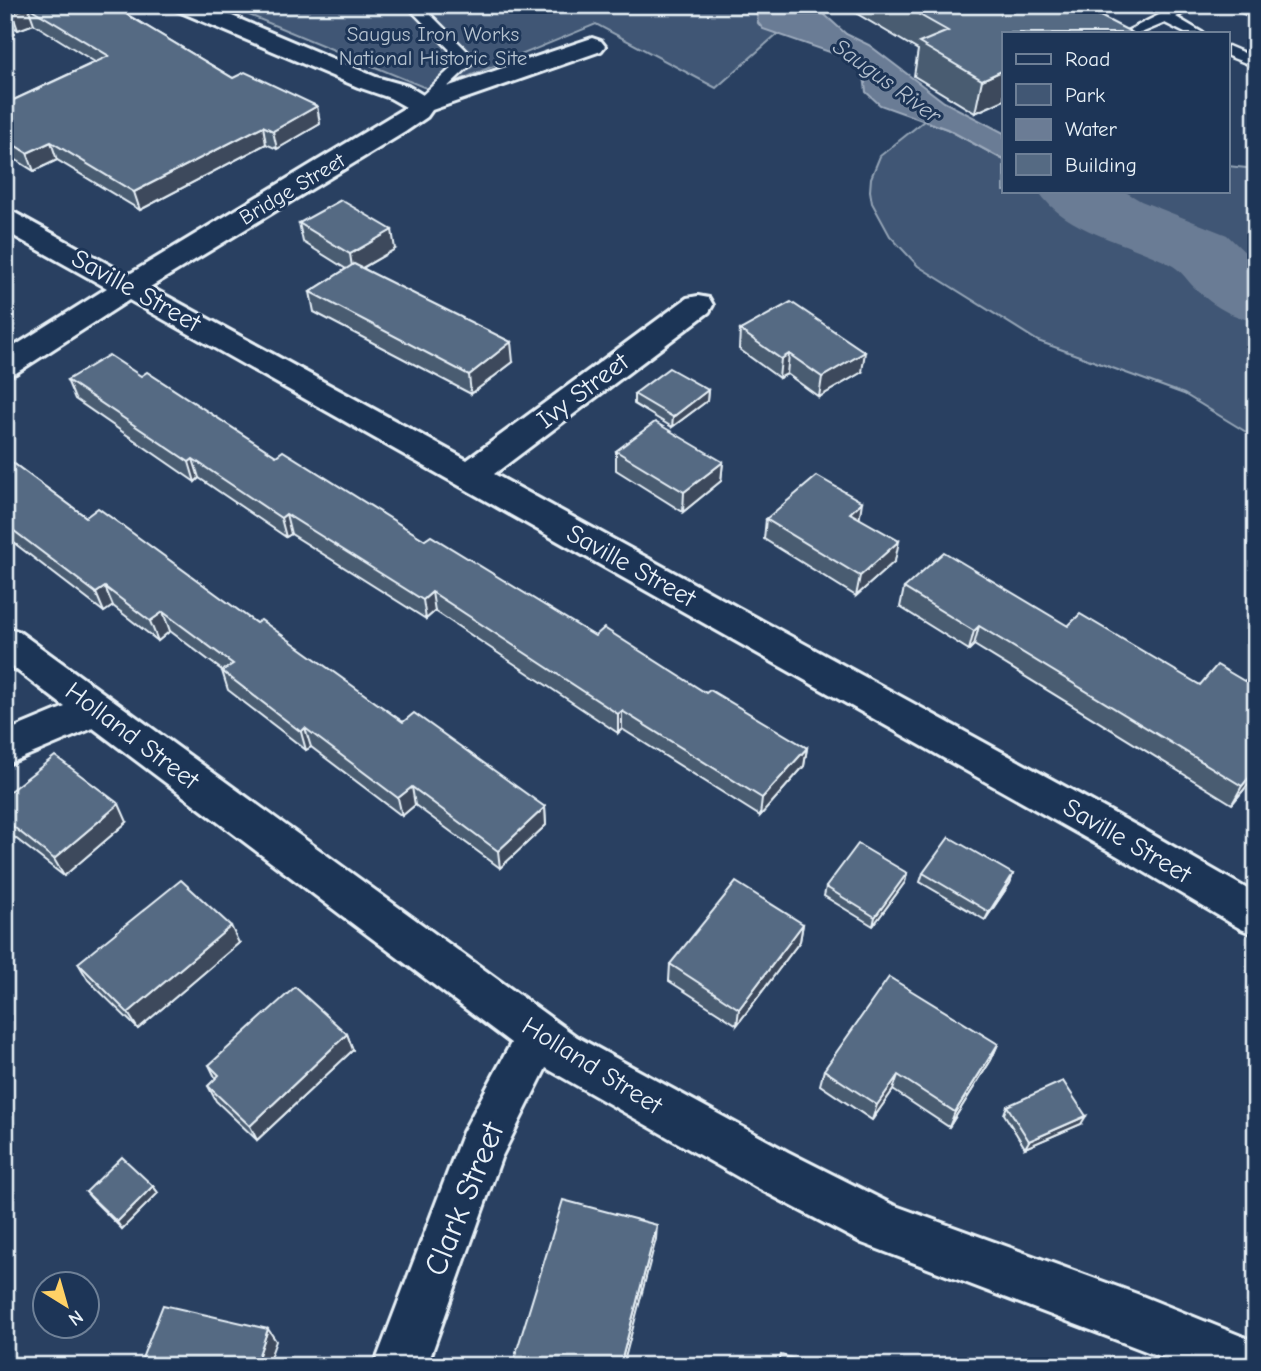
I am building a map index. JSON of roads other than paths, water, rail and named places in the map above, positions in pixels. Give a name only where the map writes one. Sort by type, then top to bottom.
[{"type":"street","points":[[185,5],[367,82],[400,92],[420,105]]},
{"type":"street","points":[[1247,5],[1256,10]]},
{"type":"street","name":"Bridge Street","points":[[5,366],[396,126],[418,111],[420,105],[592,46]]},
{"type":"street","name":"Saville Street","points":[[5,219],[1131,842],[1256,916]]},
{"type":"street","name":"Ivy Street","points":[[469,476],[698,305]]},
{"type":"street","name":"Holland Street","points":[[5,641],[561,1052],[679,1119],[880,1224],[998,1271],[1137,1320],[1250,1366]]},
{"type":"street","points":[[5,749],[97,710]]},
{"type":"street","name":"Clark Street","points":[[400,1366],[480,1149],[540,1036]]},
{"type":"lane","points":[[413,5],[469,60],[420,105]]},
{"type":"lane","points":[[1132,32],[1191,5]]},
{"type":"lane","points":[[1165,17],[1194,32]]},
{"type":"lane","points":[[1230,51],[1254,63]]},
{"type":"water","points":[[756,5],[814,5],[846,34],[869,45],[944,102],[1002,132],[1002,159],[947,129],[880,105],[866,92],[864,75],[853,60],[763,29],[758,23]]},
{"type":"waterway","name":"Saugus River","points":[[1075,192],[1116,216],[1201,251],[1224,275],[1256,299]]},
{"type":"park label","name":"Saugus Iron Works National Historic Site","points":[[433,46]]}]
